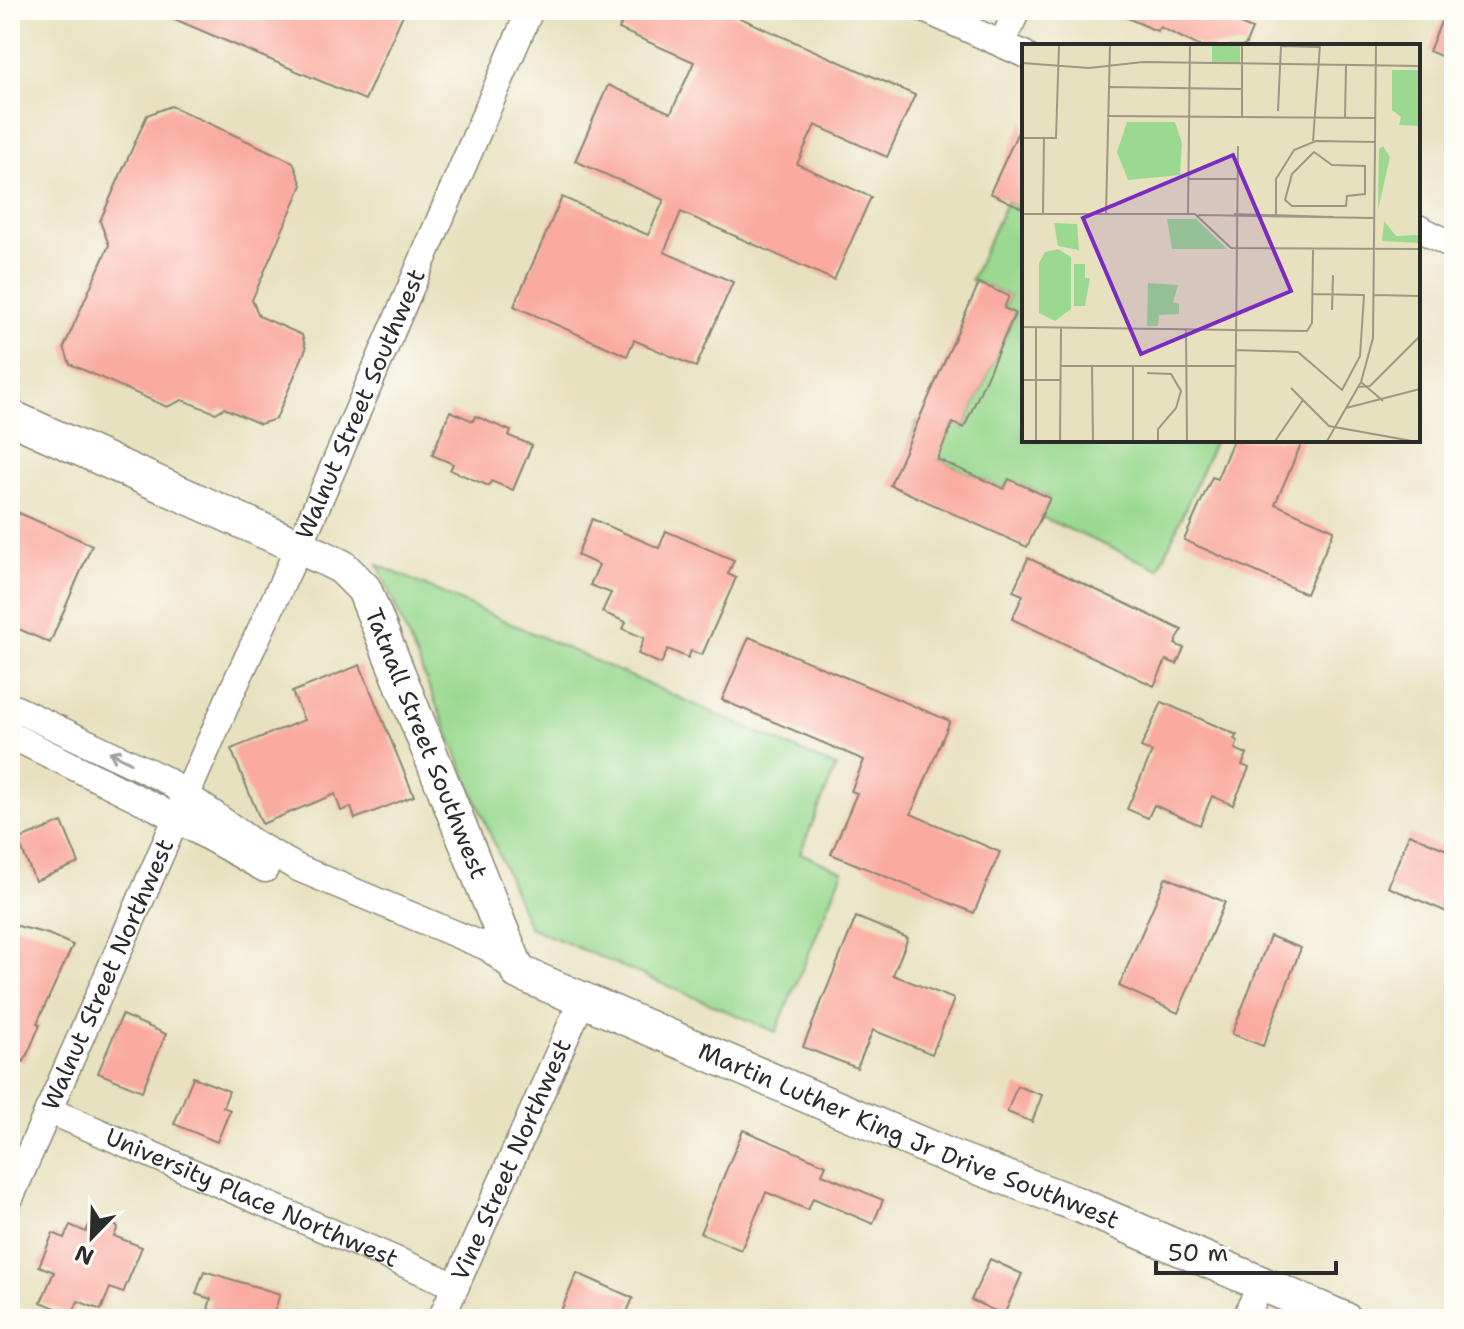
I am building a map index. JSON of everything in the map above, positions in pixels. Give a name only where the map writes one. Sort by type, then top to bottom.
[{"type":"main road","points":[[10,417],[299,547]]},
{"type":"main road","name":"Tatnall Street Southwest","points":[[299,547],[342,567],[364,589],[518,972]]},
{"type":"main road","name":"Martin Luther King Jr Drive Southwest","points":[[518,972],[951,1157],[1079,1205],[1344,1319]]},
{"type":"street","name":"Walnut Street Southwest","points":[[182,808],[299,547],[530,10]]},
{"type":"street","points":[[926,10],[1013,49],[1017,10]]},
{"type":"street","points":[[1420,229],[1454,246]]},
{"type":"street","points":[[10,706],[164,779],[182,808]]},
{"type":"street","points":[[10,735],[182,808],[298,868],[489,948],[518,972]]},
{"type":"street","name":"Walnut Street Northwest","points":[[10,1198],[182,808]]},
{"type":"street","name":"Vine Street Northwest","points":[[441,1319],[582,1000]]},
{"type":"street","name":"University Place Northwest","points":[[48,1110],[456,1286]]},
{"type":"street","points":[[1245,1319],[1261,1284]]},
{"type":"green space","points":[[1007,201],[1022,208],[1022,442],[1214,442],[1159,569],[1041,517],[1049,497],[1009,480],[1004,489],[908,446],[917,421],[948,435],[953,423],[964,428],[1015,314],[1004,308],[1009,296],[971,280]]},
{"type":"green space","points":[[378,565],[836,767],[800,853],[843,871],[776,1032],[529,927]]},
{"type":"building","points":[[153,10],[405,10],[365,100]]},
{"type":"building","points":[[627,10],[722,10],[915,95],[887,157],[815,125],[797,164],[871,197],[834,280],[681,212],[664,252],[733,282],[696,367],[634,340],[627,356],[514,306],[562,197],[648,235],[664,200],[575,161],[608,85],[671,113],[694,62],[619,29]]},
{"type":"building","points":[[1109,10],[1208,10],[1252,29],[1246,44],[1195,44],[1160,27],[1157,31]]},
{"type":"building","points":[[1446,10],[1454,10],[1454,62],[1429,51]]},
{"type":"building","points":[[171,106],[293,162],[302,185],[252,300],[259,316],[302,335],[306,349],[276,419],[260,424],[224,408],[216,413],[182,400],[167,407],[70,364],[64,347],[109,245],[100,221],[147,115]]},
{"type":"building","points":[[1022,123],[1022,208],[990,193]]},
{"type":"building","points":[[979,283],[1009,296],[1004,308],[1015,313],[964,428],[953,423],[937,459],[1004,489],[1009,479],[1050,498],[1027,547],[890,485]]},
{"type":"building","points":[[450,411],[473,421],[475,416],[511,431],[509,436],[532,445],[513,490],[491,481],[489,486],[450,470],[453,464],[432,455]]},
{"type":"building","points":[[1232,442],[1302,442],[1275,504],[1334,530],[1306,594],[1184,540],[1212,477],[1217,479]]},
{"type":"building","points":[[10,509],[92,545],[50,643],[10,625]]},
{"type":"building","points":[[592,519],[659,548],[666,531],[734,560],[728,574],[736,578],[702,655],[691,651],[688,658],[668,649],[661,664],[638,654],[644,638],[623,629],[626,622],[602,612],[611,593],[590,585],[599,565],[577,555]]},
{"type":"building","points":[[1028,558],[1182,630],[1175,644],[1184,648],[1177,664],[1166,660],[1154,686],[1012,619],[1023,595],[1013,591]]},
{"type":"building","points":[[749,637],[950,721],[911,814],[1000,852],[974,913],[831,854],[857,793],[851,791],[864,760],[722,700]]},
{"type":"building","points":[[360,665],[414,796],[355,819],[351,807],[341,811],[335,794],[262,824],[231,749],[304,720],[292,692]]},
{"type":"building","points":[[1162,702],[1237,735],[1234,739],[1238,741],[1235,749],[1247,754],[1242,765],[1249,768],[1233,805],[1212,796],[1200,825],[1154,805],[1148,818],[1127,809],[1152,752],[1141,747]]},
{"type":"building","points":[[62,822],[79,863],[35,881],[18,840]]},
{"type":"building","points":[[1409,834],[1454,853],[1454,915],[1388,887]]},
{"type":"building","points":[[1166,877],[1225,902],[1178,1013],[1119,986]]},
{"type":"building","points":[[856,917],[908,938],[893,975],[954,999],[932,1054],[873,1030],[857,1068],[803,1047]]},
{"type":"building","points":[[10,924],[48,934],[73,945],[37,1023],[40,1025],[24,1062],[10,1055]]},
{"type":"building","points":[[1270,936],[1301,948],[1263,1046],[1232,1034]]},
{"type":"building","points":[[122,1015],[166,1034],[142,1091],[98,1073]]},
{"type":"building","points":[[193,1077],[229,1091],[223,1107],[230,1110],[217,1142],[174,1124]]},
{"type":"building","points":[[1017,1086],[1042,1095],[1032,1122],[1007,1112]]},
{"type":"building","points":[[743,1130],[826,1165],[822,1174],[883,1200],[873,1224],[813,1198],[808,1210],[766,1192],[741,1250],[700,1233]]},
{"type":"building","points":[[93,1216],[118,1227],[114,1236],[142,1247],[123,1293],[110,1288],[101,1310],[78,1301],[72,1315],[41,1302],[54,1272],[39,1266],[53,1233],[64,1238],[70,1225],[86,1232]]},
{"type":"building","points":[[990,1259],[1022,1274],[1004,1315],[971,1300]]},
{"type":"building","points":[[204,1271],[280,1294],[272,1319],[237,1319],[208,1309],[211,1299],[196,1294]]},
{"type":"building","points":[[577,1273],[633,1298],[624,1319],[575,1319],[560,1313]]}]
